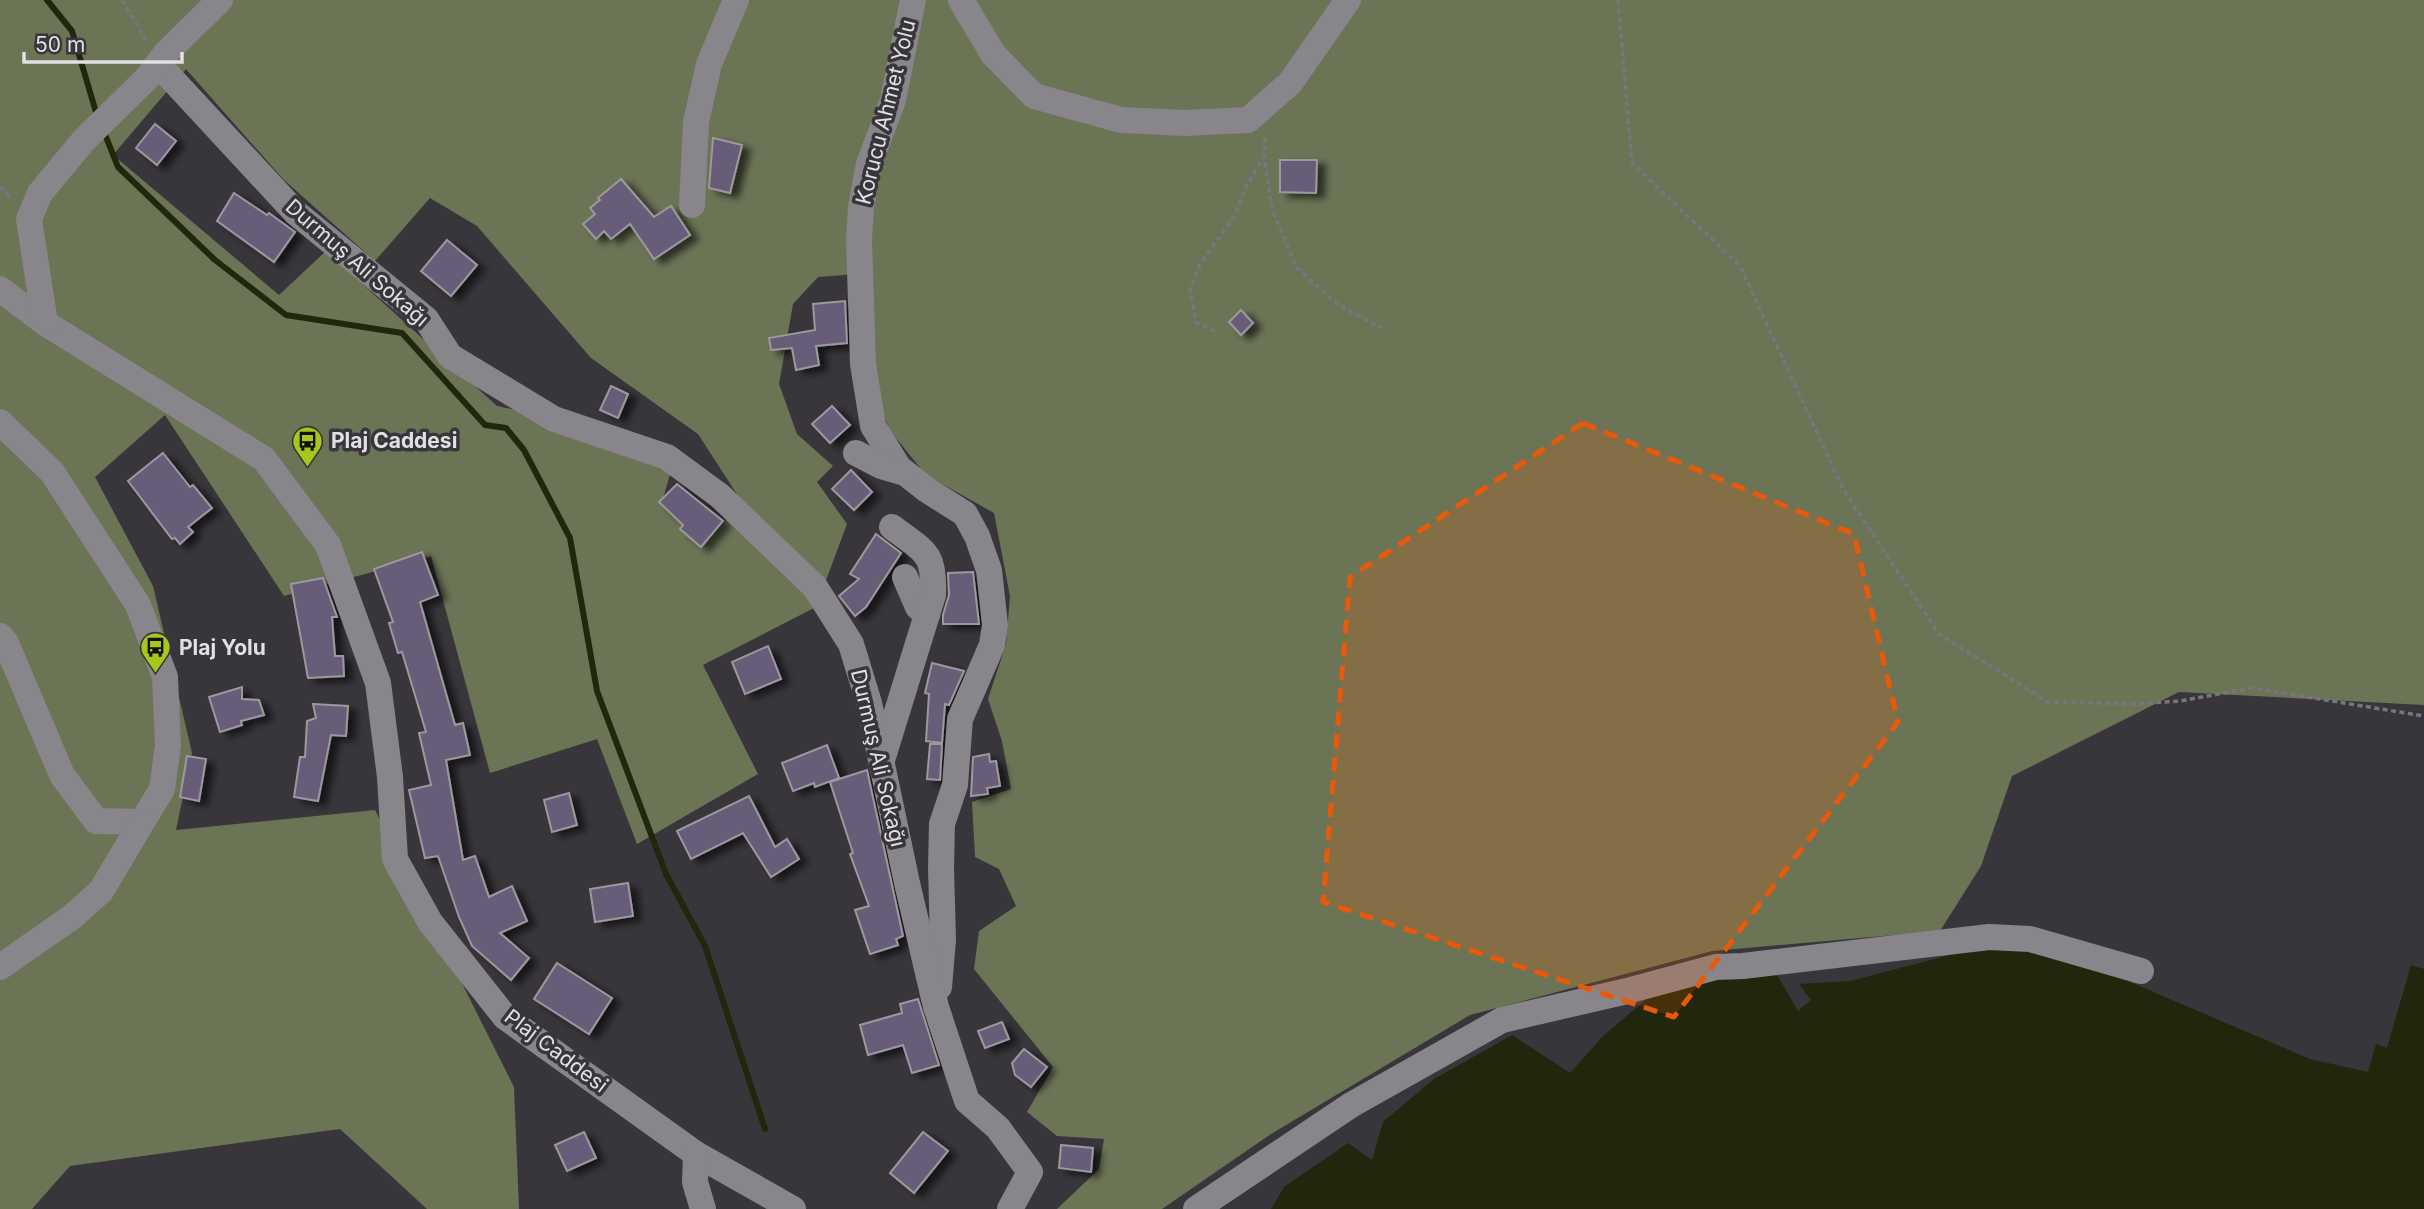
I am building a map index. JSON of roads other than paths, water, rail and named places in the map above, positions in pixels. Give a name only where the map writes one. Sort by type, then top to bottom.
[{"type":"street","points":[[45,323],[29,219],[40,193],[83,140],[220,0]]},
{"type":"street","points":[[692,205],[696,121],[709,64],[736,0]]},
{"type":"street","name":"Korucu Ahmet Yolu","points":[[913,0],[893,100],[869,164],[859,239],[863,364],[873,426],[899,468],[965,514],[977,536],[989,570],[995,625],[992,645],[960,719],[954,785],[942,824],[943,940],[936,1007]]},
{"type":"street","points":[[961,0],[993,54],[1034,96],[1121,120],[1185,123],[1248,120],[1290,83],[1348,0]]},
{"type":"street","name":"Durmuş Ali Sokağı","points":[[152,71],[296,213],[426,319],[450,356],[554,419],[667,457],[720,496],[816,587],[851,644],[869,703],[936,1007],[967,1101],[998,1128],[1030,1172],[1010,1209]]},
{"type":"street","name":"Plaj Caddesi","points":[[0,289],[45,323],[264,459],[328,545],[378,683],[390,777],[396,859],[430,922],[505,1017],[696,1154],[793,1209]]},
{"type":"street","points":[[0,422],[52,472],[138,605],[165,677],[168,745],[162,789],[101,891],[72,918],[0,967]]},
{"type":"street","points":[[856,453],[881,467],[905,473]]},
{"type":"street","points":[[882,762],[933,595],[934,571],[928,555],[891,527]]},
{"type":"street","points":[[905,577],[918,607],[927,615]]},
{"type":"street","points":[[0,636],[6,643],[62,775],[96,821],[142,822]]},
{"type":"street","points":[[1196,1209],[1351,1105],[1502,1020],[1716,967],[1989,937],[2029,939],[2141,971]]},
{"type":"street","points":[[696,1154],[695,1182],[704,1209]]},
{"type":"waterway","points":[[47,0],[72,31],[98,119]]},
{"type":"waterway","points":[[104,132],[118,167],[215,260],[286,315],[402,333],[485,425],[506,428],[524,450],[570,538],[597,691],[666,874],[705,946],[765,1129]]},
{"type":"place","name":"Plaj Caddesi","points":[[308,468]]},
{"type":"place","name":"Plaj Yolu","points":[[156,675]]}]
